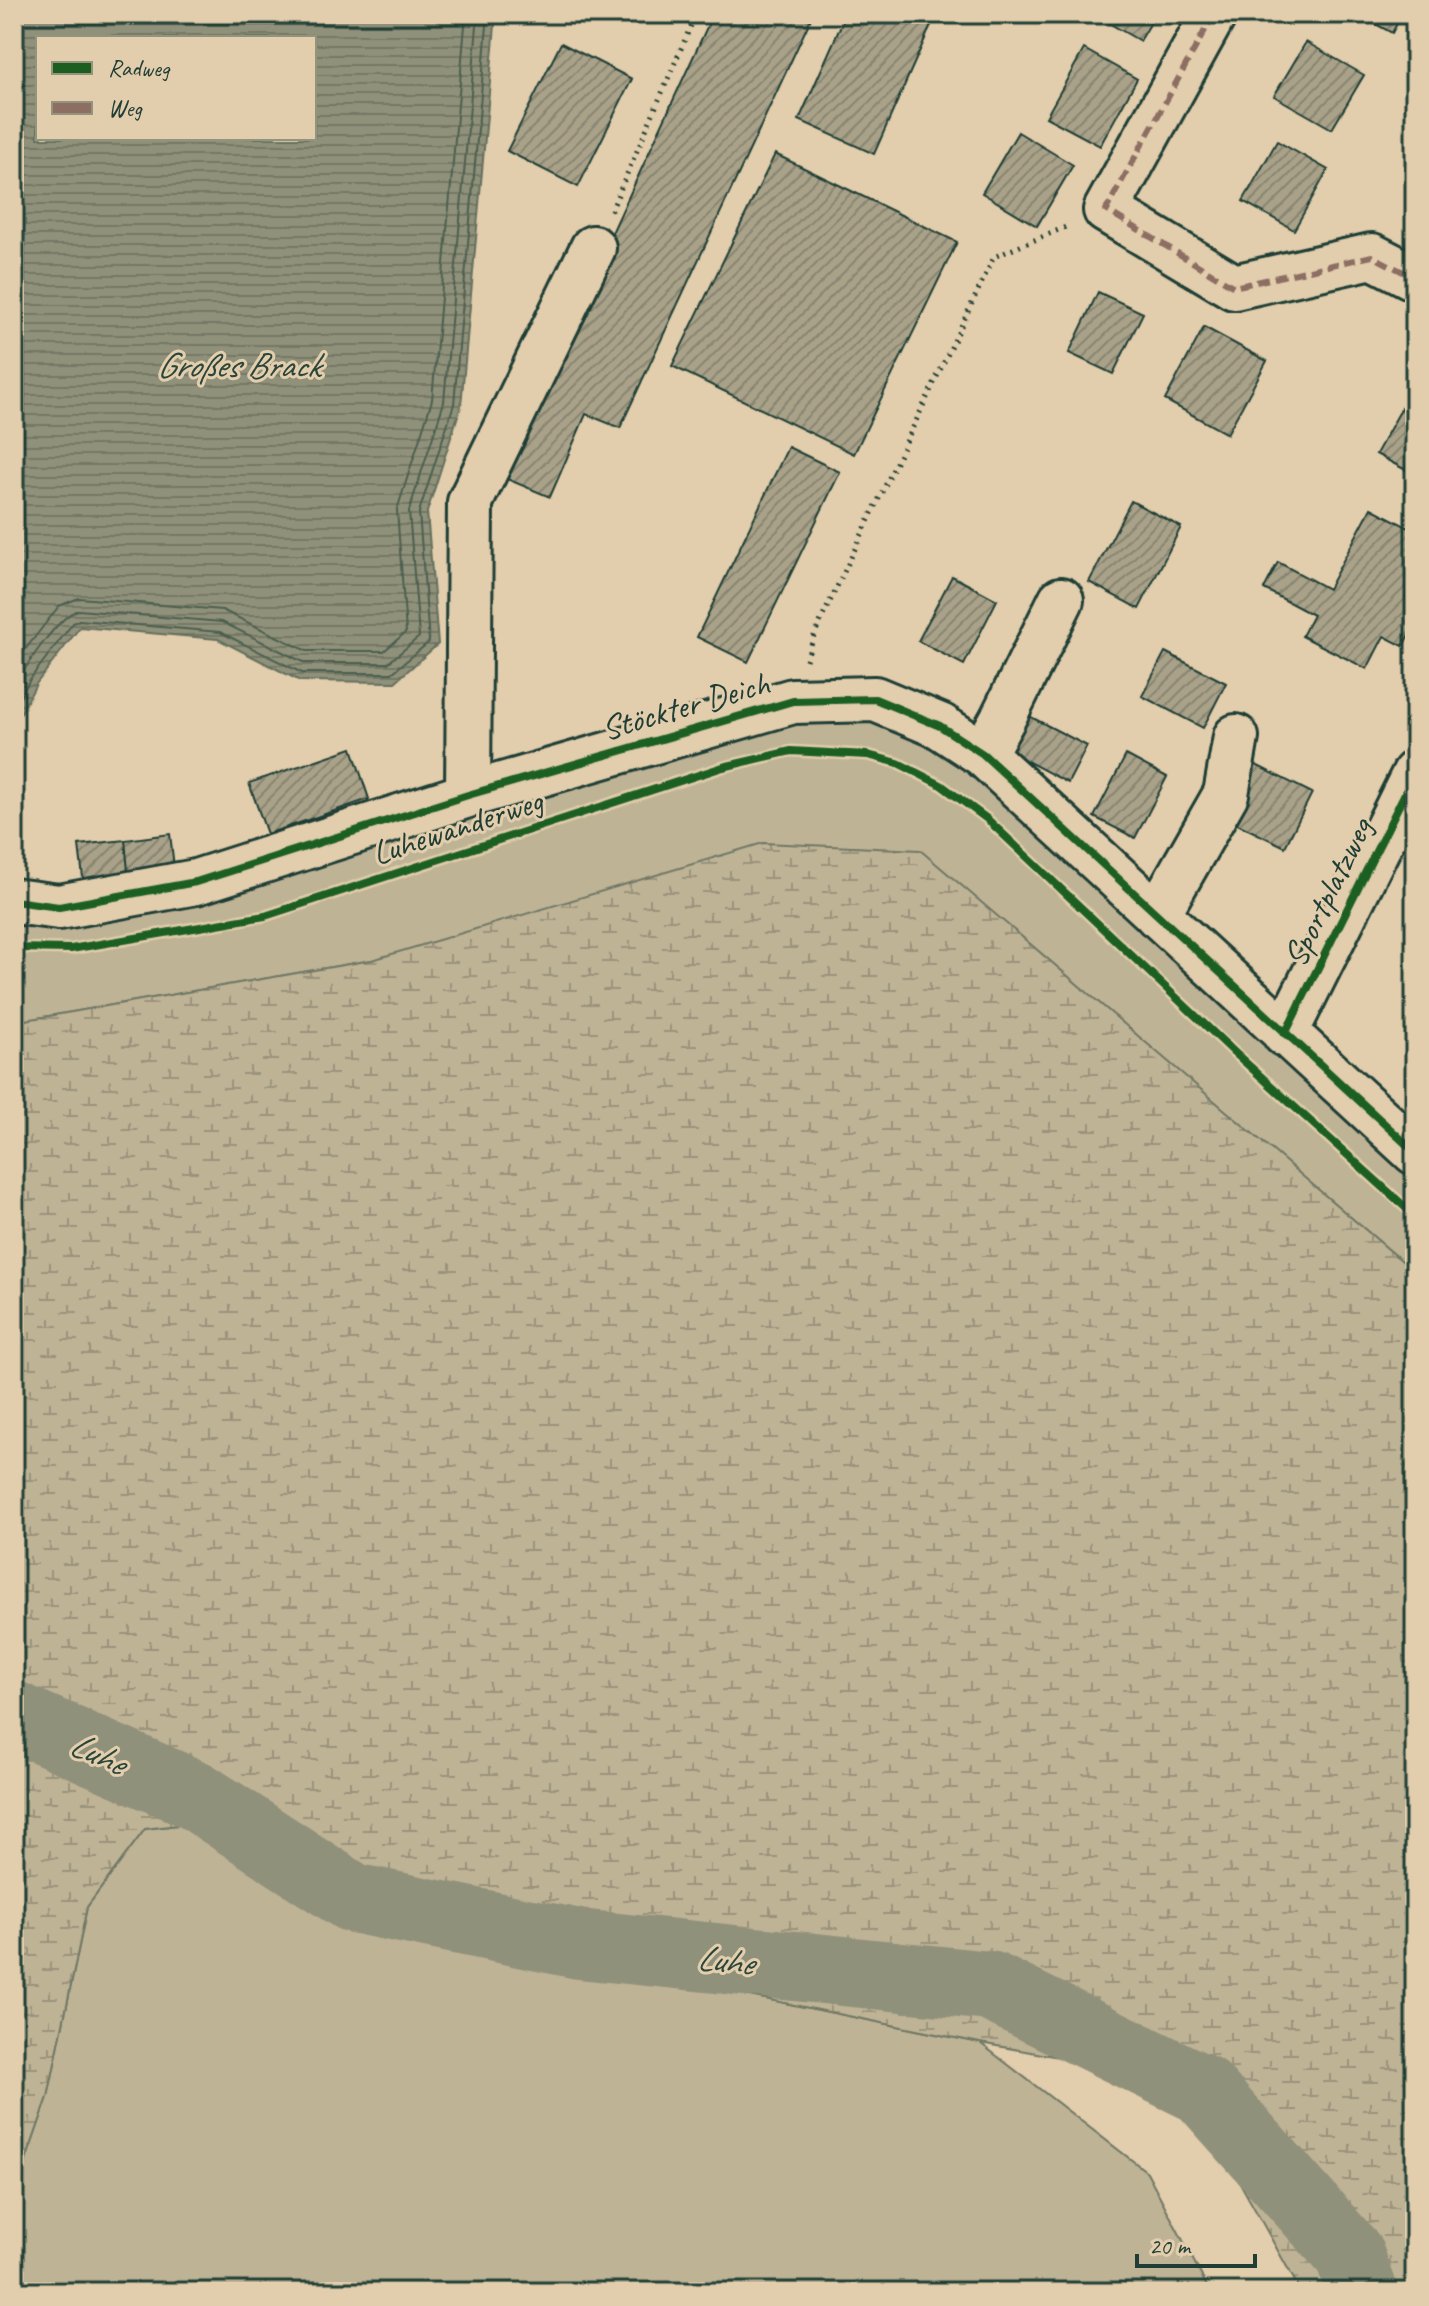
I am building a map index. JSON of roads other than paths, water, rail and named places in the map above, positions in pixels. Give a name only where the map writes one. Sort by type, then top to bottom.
[{"type":"street","points":[[1214,14],[1106,210],[1234,287],[1372,256],[1415,278]]},
{"type":"street","points":[[468,795],[470,502],[593,248]]},
{"type":"street","points":[[983,754],[1061,600]]},
{"type":"street","name":"Stöckter Deich","points":[[14,901],[59,907],[196,882],[468,795],[793,701],[875,699],[940,726],[983,754],[1415,1152]]},
{"type":"street","points":[[1157,915],[1226,794],[1232,775],[1236,737]]},
{"type":"street","name":"Sportplatzweg","points":[[1285,1034],[1415,773]]},
{"type":"water","name":"Großes Brack","points":[[14,14],[496,14],[461,406],[427,512],[438,644],[395,682],[300,681],[218,639],[80,627],[36,684],[14,726]]},
{"type":"waterway","name":"Luhe","points":[[14,1716],[195,1795],[353,1898],[579,1944],[990,1986],[1203,2090],[1349,2254],[1363,2292]]}]
